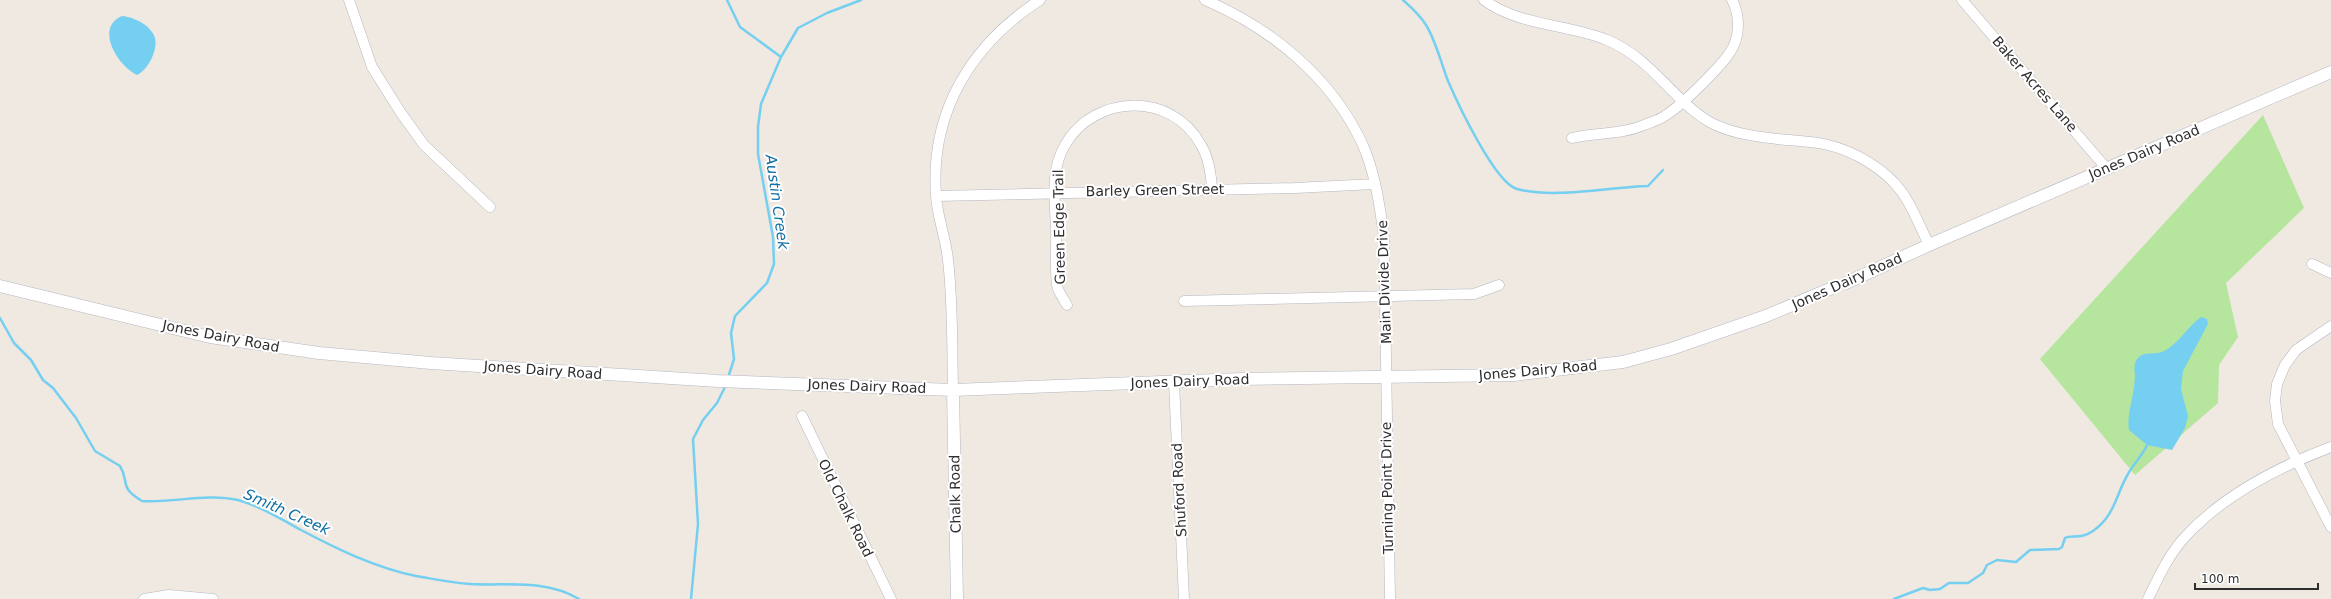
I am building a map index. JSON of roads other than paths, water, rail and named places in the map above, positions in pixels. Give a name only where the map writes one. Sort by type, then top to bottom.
[{"type":"street","points":[[349,0],[372,67],[401,114],[424,145],[490,207]]},
{"type":"street","points":[[953,390],[948,259],[939,223],[936,196],[935,165],[940,135],[952,97],[970,64],[1000,29],[1040,0]]},
{"type":"street","name":"Main Divide Drive","points":[[1205,0],[1247,21],[1286,47],[1311,69],[1343,108],[1362,144],[1375,184],[1384,238],[1385,376]]},
{"type":"street","points":[[1484,0],[1518,16],[1590,34],[1622,47],[1659,76],[1684,101],[1708,120],[1724,128],[1751,136],[1828,145],[1850,152],[1878,169],[1901,191],[1929,245]]},
{"type":"street","points":[[1572,138],[1592,134],[1627,131],[1643,126],[1665,116],[1684,101],[1726,57],[1734,45],[1738,16],[1732,0]]},
{"type":"street","name":"Baker Acres Lane","points":[[1962,0],[2107,168]]},
{"type":"street","name":"Jones Dairy Road","points":[[0,286],[210,337],[262,346],[431,363],[728,381],[953,390],[1385,376],[1514,375],[1623,362],[1691,342],[1766,316],[2331,72]]},
{"type":"street","name":"Green Edge Trail","points":[[1067,305],[1058,288],[1055,193],[1058,162],[1064,146],[1074,132],[1086,120],[1096,114],[1115,107],[1133,104],[1167,112],[1192,130],[1202,145],[1207,160],[1212,188]]},
{"type":"street","name":"Barley Green Street","points":[[936,196],[1212,188],[1294,188],[1375,184]]},
{"type":"street","points":[[2312,264],[2331,273]]},
{"type":"street","points":[[1184,301],[1474,294],[1499,285]]},
{"type":"street","points":[[2331,326],[2296,350],[2285,365],[2277,384],[2275,401],[2278,424],[2295,460],[2331,527]]},
{"type":"street","name":"Turning Point Drive","points":[[1385,376],[1390,599]]},
{"type":"street","name":"Shuford Road","points":[[1174,382],[1184,599]]},
{"type":"street","name":"Chalk Road","points":[[953,390],[957,599]]},
{"type":"street","name":"Old Chalk Road","points":[[802,416],[891,599]]},
{"type":"street","points":[[2148,599],[2164,565],[2184,539],[2208,516],[2250,486],[2295,460],[2331,447]]},
{"type":"street","points":[[144,599],[169,595],[213,599]]},
{"type":"water","points":[[122,16],[142,22],[150,29],[155,38],[156,43],[154,54],[145,69],[137,75],[123,64],[112,47],[109,38],[110,29],[114,22]]},
{"type":"water","points":[[2201,317],[2207,319],[2208,324],[2183,371],[2181,389],[2188,416],[2185,428],[2172,450],[2147,445],[2129,430],[2128,424],[2135,382],[2134,368],[2136,362],[2140,356],[2159,353],[2168,349]]},
{"type":"waterway","points":[[727,0],[740,27],[781,57]]},
{"type":"waterway","name":"Austin Creek","points":[[728,378],[734,359],[731,333],[735,316],[767,283],[774,264],[773,237],[758,154],[758,127],[761,104],[781,57],[798,28],[827,13],[861,0]]},
{"type":"waterway","points":[[1403,0],[1413,9],[1430,31],[1448,81],[1468,124],[1488,158],[1498,173],[1508,184],[1517,189],[1532,192],[1582,192],[1648,186],[1663,170]]},
{"type":"waterway","name":"Smith Creek","points":[[0,318],[14,343],[31,360],[43,380],[53,388],[76,418],[95,451],[120,466],[127,488],[142,501],[166,501],[214,497],[238,500],[262,509],[343,551],[401,573],[436,580],[463,583],[540,586],[553,588],[579,599]]},
{"type":"waterway","name":"Austin Creek","points":[[691,599],[698,524],[693,439],[703,420],[717,403],[726,385]]},
{"type":"waterway","points":[[1894,599],[1923,588],[1930,590],[1940,589],[1949,583],[1968,583],[1983,573],[1987,565],[1997,560],[2016,562],[2030,550],[2059,549],[2062,547],[2065,538],[2070,536],[2080,536],[2093,531],[2111,512],[2128,474],[2148,443]]}]
